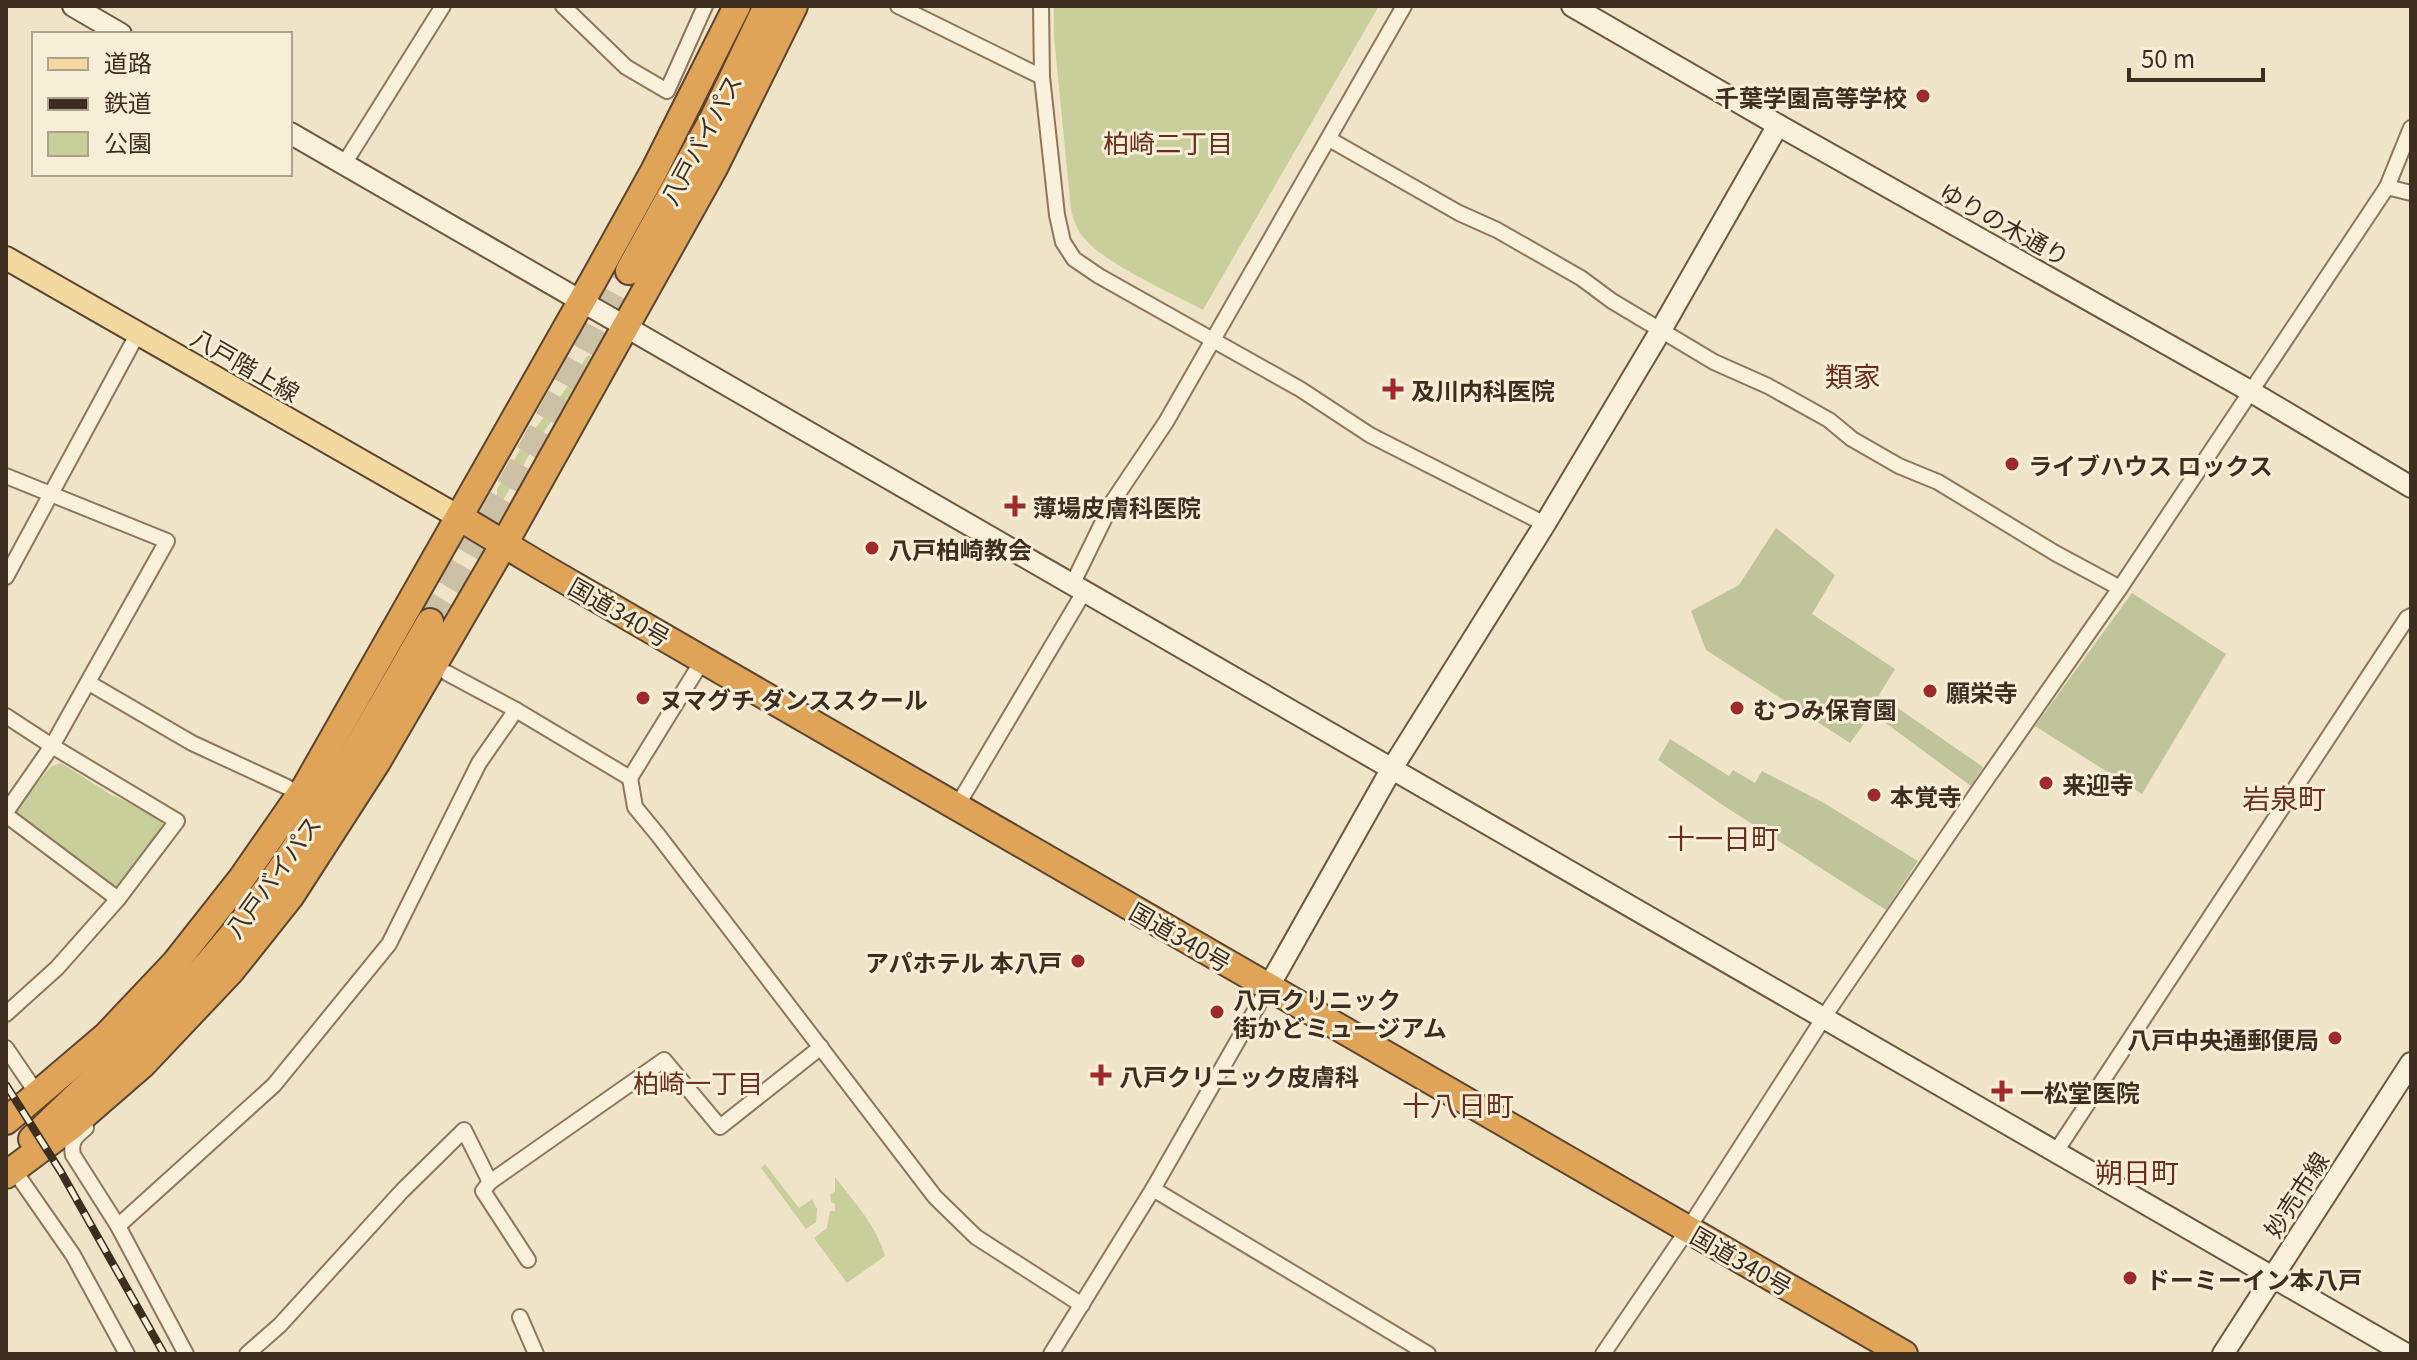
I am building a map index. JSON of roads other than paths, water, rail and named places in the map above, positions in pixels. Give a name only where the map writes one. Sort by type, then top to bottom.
[{"type":"highway","points":[[6,1121],[106,1036],[175,963],[242,878],[306,786],[582,302],[654,171],[737,6]]},
{"type":"highway","name":"八戸バイパス","points":[[629,271],[713,119],[767,6]]},
{"type":"highway","points":[[9,1170],[74,1124],[142,1065],[231,971],[290,897],[377,762],[504,544],[714,168],[794,6]]},
{"type":"highway","name":"国道340号","points":[[459,517],[1904,1354]]},
{"type":"highway","name":"八戸バイパス","points":[[9,1170],[74,1098],[175,1000],[250,913],[316,817],[430,622]]},
{"type":"highway","name":"八戸バイパス","points":[[6,1136],[74,1098]]},
{"type":"main road","name":"八戸階上線","points":[[6,258],[459,517]]},
{"type":"street","points":[[73,6],[118,32]]},
{"type":"street","points":[[344,164],[443,6]]},
{"type":"street","points":[[563,6],[626,67],[667,91],[705,6]]},
{"type":"street","points":[[898,6],[1042,77]]},
{"type":"street","points":[[1041,6],[1042,77],[1057,215],[1063,242],[1074,259],[1300,389],[1370,435],[1545,524]]},
{"type":"street","points":[[957,806],[1078,589],[1113,501],[1166,422],[1404,6]]},
{"type":"street","name":"ゆりの木通り","points":[[1572,6],[2250,391],[2411,487]]},
{"type":"street","points":[[1051,1354],[1153,1189],[1391,770],[1545,524],[1778,125]]},
{"type":"street","points":[[1603,1354],[1824,1019],[2120,588],[2387,187],[2411,128]]},
{"type":"street","points":[[292,134],[2406,1354]]},
{"type":"street","points":[[1329,139],[1557,264],[1714,362],[1768,386],[1829,420],[1852,439],[1899,466],[1938,482],[2042,546],[2120,588]]},
{"type":"street","points":[[2387,187],[2411,193]]},
{"type":"street","points":[[6,577],[138,333]]},
{"type":"street","points":[[6,476],[167,541],[52,746],[6,813],[118,899]]},
{"type":"street","points":[[2055,1153],[2250,853],[2411,616]]},
{"type":"street","points":[[704,658],[630,778],[635,807],[935,1197],[976,1237],[1082,1305]]},
{"type":"street","points":[[447,673],[630,778]]},
{"type":"street","points":[[89,683],[192,743],[287,787]]},
{"type":"street","points":[[118,1226],[274,1085],[389,944],[479,763],[516,710]]},
{"type":"street","points":[[6,716],[177,821],[118,899],[57,968],[6,1014]]},
{"type":"street","points":[[528,1260],[483,1191],[490,1182],[664,1060],[720,1127],[821,1047]]},
{"type":"street","points":[[6,1048],[38,1095]]},
{"type":"street","name":"妙売市線","points":[[2223,1354],[2411,1063]]},
{"type":"street","points":[[142,1065],[130,1084],[74,1138],[71,1146],[73,1155],[118,1226],[186,1354]]},
{"type":"street","points":[[247,1354],[280,1325],[402,1191],[464,1130],[490,1182]]},
{"type":"street","points":[[9,1170],[73,1255],[127,1354]]},
{"type":"street","points":[[1153,1189],[1428,1354]]},
{"type":"street","points":[[520,1317],[536,1354]]},
{"type":"tunnel","points":[[430,622],[529,453],[629,271]]},
{"type":"railway","points":[[6,1085],[61,1172],[164,1354]]},
{"type":"place","name":"千葉学園高等学校","points":[[1923,96]]},
{"type":"place","name":"及川内科医院","points":[[1393,389]]},
{"type":"place","name":"ライブハウス ロックス","points":[[2012,464]]},
{"type":"place","name":"薄場皮膚科医院","points":[[1015,506]]},
{"type":"place","name":"八戸柏崎教会","points":[[872,548]]},
{"type":"place","name":"願栄寺","points":[[1930,691]]},
{"type":"place","name":"ヌマグチ ダンススクール","points":[[643,698]]},
{"type":"place","name":"むつみ保育園","points":[[1737,708]]},
{"type":"place","name":"来迎寺","points":[[2046,783]]},
{"type":"place","name":"本覚寺","points":[[1874,795]]},
{"type":"place","name":"アパホテル 本八戸","points":[[1078,961]]},
{"type":"place","name":"八戸クリニック 街かどミュージアム","points":[[1217,1012]]},
{"type":"place","name":"八戸中央通郵便局","points":[[2335,1038]]},
{"type":"place","name":"八戸クリニック皮膚科","points":[[1101,1075]]},
{"type":"place","name":"一松堂医院","points":[[2002,1091]]},
{"type":"place","name":"ドーミーイン本八戸","points":[[2130,1278]]},
{"type":"district","name":"柏崎二丁目","points":[[1168,141]]},
{"type":"district","name":"類家","points":[[1853,375]]},
{"type":"district","name":"岩泉町","points":[[2284,797]]},
{"type":"district","name":"十一日町","points":[[1723,837]]},
{"type":"district","name":"柏崎一丁目","points":[[698,1081]]},
{"type":"district","name":"十八日町","points":[[1458,1104]]},
{"type":"district","name":"朔日町","points":[[2137,1171]]}]
